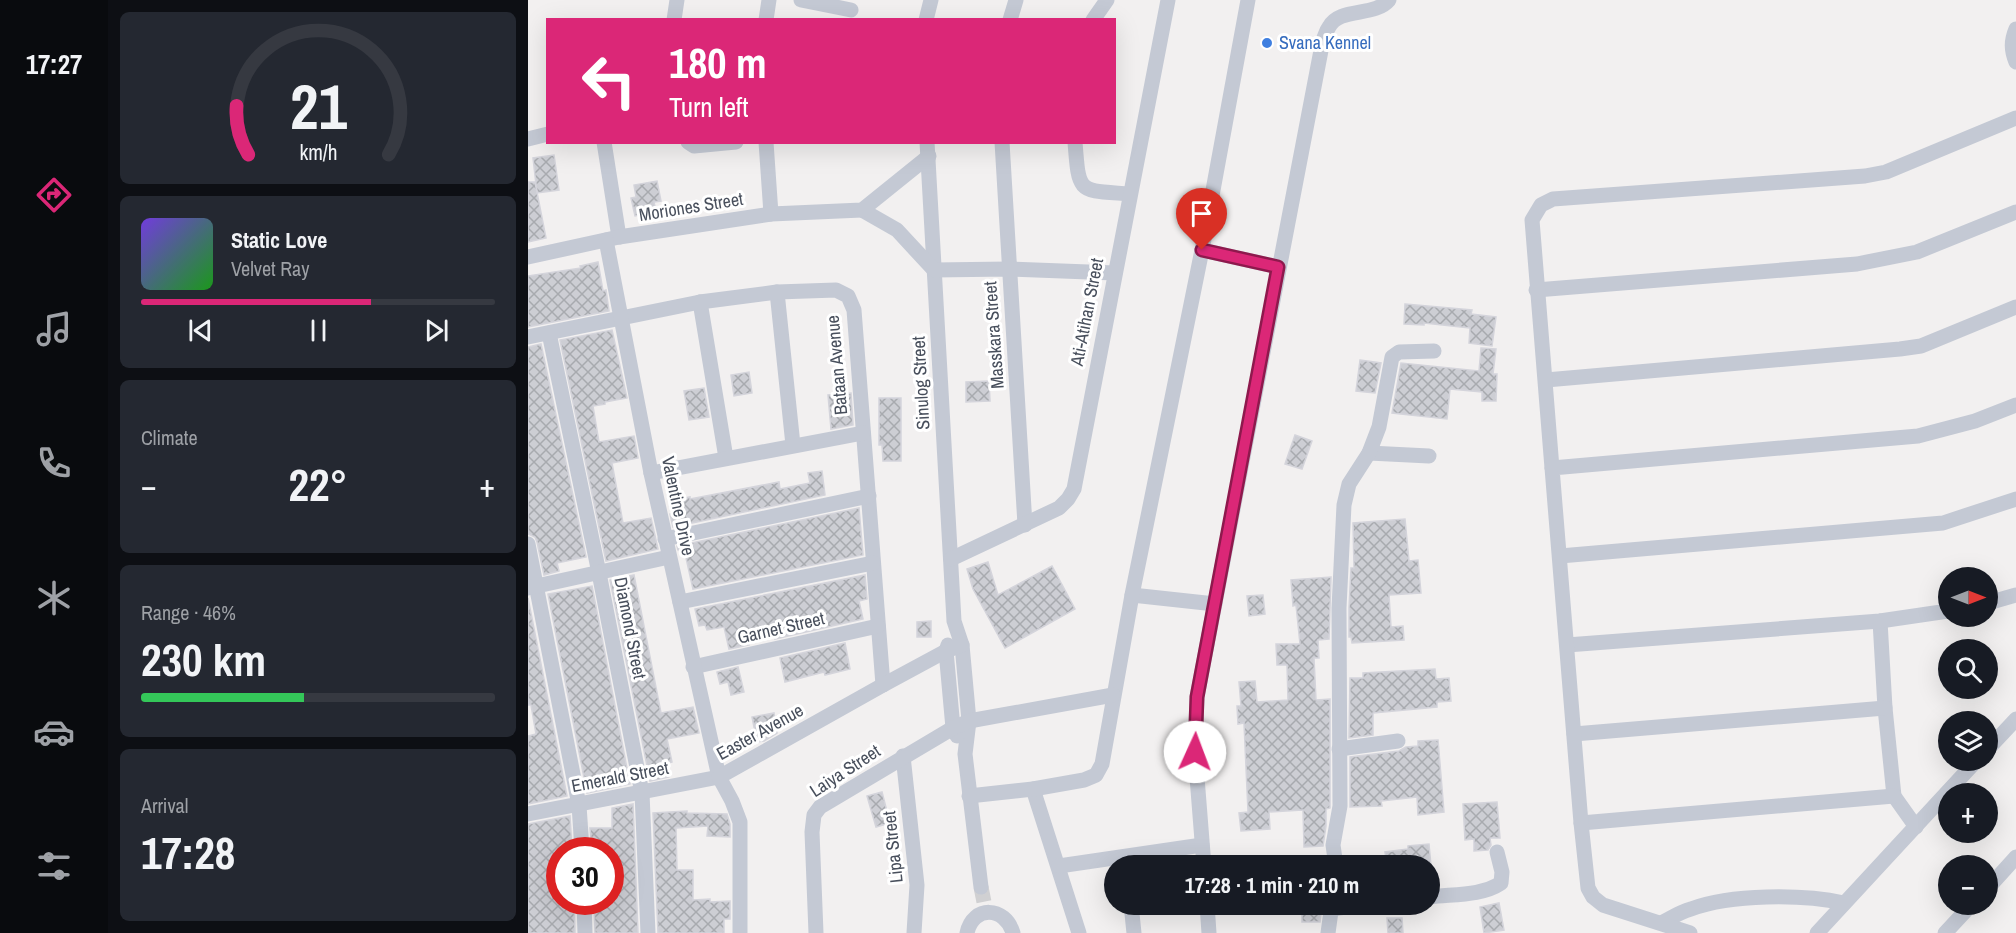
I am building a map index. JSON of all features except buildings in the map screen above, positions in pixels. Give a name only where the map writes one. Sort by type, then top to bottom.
[{"type":"street","points":[[674,18],[676,0]]},
{"type":"street","points":[[766,18],[768,0]]},
{"type":"street","points":[[801,0],[852,10]]},
{"type":"street","points":[[926,18],[931,0]]},
{"type":"street","points":[[1011,18],[1016,0]]},
{"type":"street","points":[[1094,18],[1107,0]]},
{"type":"street","name":"Ati-Atihan Street","points":[[951,560],[1059,508],[1074,489],[1168,0]]},
{"type":"street","points":[[969,796],[1033,789],[1084,780],[1096,775],[1102,764],[1131,595],[1202,250],[1248,0]]},
{"type":"street","points":[[1203,855],[1195,752],[1197,697],[1323,40],[1329,25],[1338,17],[1379,8],[1389,0]]},
{"type":"street","points":[[2016,29],[2012,38],[2016,62]]},
{"type":"street","points":[[1690,933],[1603,905],[1593,897],[1588,888],[1546,380],[1536,290],[1532,220],[1541,205],[1553,199],[1865,176],[1886,172],[2016,118]]},
{"type":"street","points":[[528,140],[546,135]]},
{"type":"street","name":"Valentine Drive","points":[[604,144],[622,319],[651,473],[719,777]]},
{"type":"street","points":[[691,144],[694,146],[715,144]]},
{"type":"street","points":[[766,144],[771,214]]},
{"type":"street","name":"Masskara Street","points":[[1002,144],[1025,525]]},
{"type":"street","points":[[1075,144],[1078,179],[1083,187],[1096,191],[1130,194]]},
{"type":"street","points":[[928,149],[862,210],[897,230],[934,270],[1009,269],[1114,273]]},
{"type":"street","name":"Sinulog Street","points":[[928,149],[954,621]]},
{"type":"street","name":"Moriones Street","points":[[528,257],[613,239],[771,214],[862,210]]},
{"type":"street","points":[[1536,290],[1879,261],[1917,252],[2016,212]]},
{"type":"street","points":[[1202,250],[1278,267]]},
{"type":"street","name":"Bataan Avenue","points":[[528,337],[700,302],[777,292],[836,290],[848,296],[854,309],[883,685]]},
{"type":"street","points":[[777,292],[793,445]]},
{"type":"street","points":[[700,302],[726,458]]},
{"type":"street","points":[[1546,380],[1921,346],[2016,307]]},
{"type":"street","name":"Diamond Street","points":[[549,333],[642,793],[648,933]]},
{"type":"street","points":[[1334,855],[1333,845],[1340,806],[1339,608],[1344,505],[1349,484],[1369,453],[1378,427],[1392,357],[1399,352],[1434,351]]},
{"type":"street","points":[[1552,468],[1918,436],[1967,424],[2016,405]]},
{"type":"street","points":[[651,473],[863,433]]},
{"type":"street","points":[[1369,453],[1429,456]]},
{"type":"street","points":[[665,539],[869,495]]},
{"type":"street","points":[[1560,556],[1943,523],[2016,499]]},
{"type":"street","points":[[528,544],[532,587],[579,805],[581,837]]},
{"type":"street","points":[[532,587],[669,557]]},
{"type":"street","points":[[680,602],[873,563]]},
{"type":"street","points":[[1131,595],[1215,604]]},
{"type":"street","points":[[1998,600],[2016,595]]},
{"type":"street","points":[[1567,645],[1880,621],[1938,612]]},
{"type":"street","points":[[954,621],[962,645],[969,721],[965,754],[983,901],[967,933]]},
{"type":"street","points":[[954,621],[946,651],[953,728],[965,754]]},
{"type":"street","points":[[1880,621],[1894,796],[1916,826]]},
{"type":"street","name":"Garnet Street","points":[[693,667],[878,626]]},
{"type":"street","name":"Easter Avenue","points":[[740,933],[740,822],[719,777],[883,685],[946,651],[962,645]]},
{"type":"street","name":"Laiya Street","points":[[816,933],[812,832],[814,815],[820,807],[903,756],[969,721],[1113,695]]},
{"type":"street","points":[[1574,734],[1886,708]]},
{"type":"street","points":[[1998,738],[2016,718]]},
{"type":"street","points":[[1339,749],[1398,741]]},
{"type":"street","name":"Lipa Street","points":[[903,756],[917,885],[914,933]]},
{"type":"street","points":[[1817,933],[1967,771]]},
{"type":"street","name":"Emerald Street","points":[[528,814],[719,777]]},
{"type":"street","points":[[1033,789],[1059,866],[1078,933]]},
{"type":"street","points":[[1581,823],[1894,796]]},
{"type":"street","points":[[1156,855],[1202,844]]},
{"type":"street","points":[[1440,896],[1480,891],[1493,888],[1501,883],[1502,872],[1497,852]]},
{"type":"street","points":[[1998,877],[2016,857]]},
{"type":"street","points":[[1059,866],[1104,863]]},
{"type":"street","points":[[1661,923],[1690,909],[1734,901],[1796,897],[1819,898],[1844,903]]},
{"type":"street","points":[[983,901],[994,912],[1004,917],[1011,925],[1013,933]]},
{"type":"street","points":[[584,915],[585,933]]},
{"type":"street","points":[[1132,915],[1134,933]]},
{"type":"street","points":[[1208,915],[1209,933]]},
{"type":"street","points":[[1328,933],[1331,915]]},
{"type":"street","points":[[1945,933],[1962,915]]},
{"type":"tunnel","points":[[981,887],[984,902]]},
{"type":"place","name":"Svana Kennel","points":[[1267,43]]},
{"type":"route","points":[[1195,752],[1197,697],[1278,267],[1202,250]]}]
